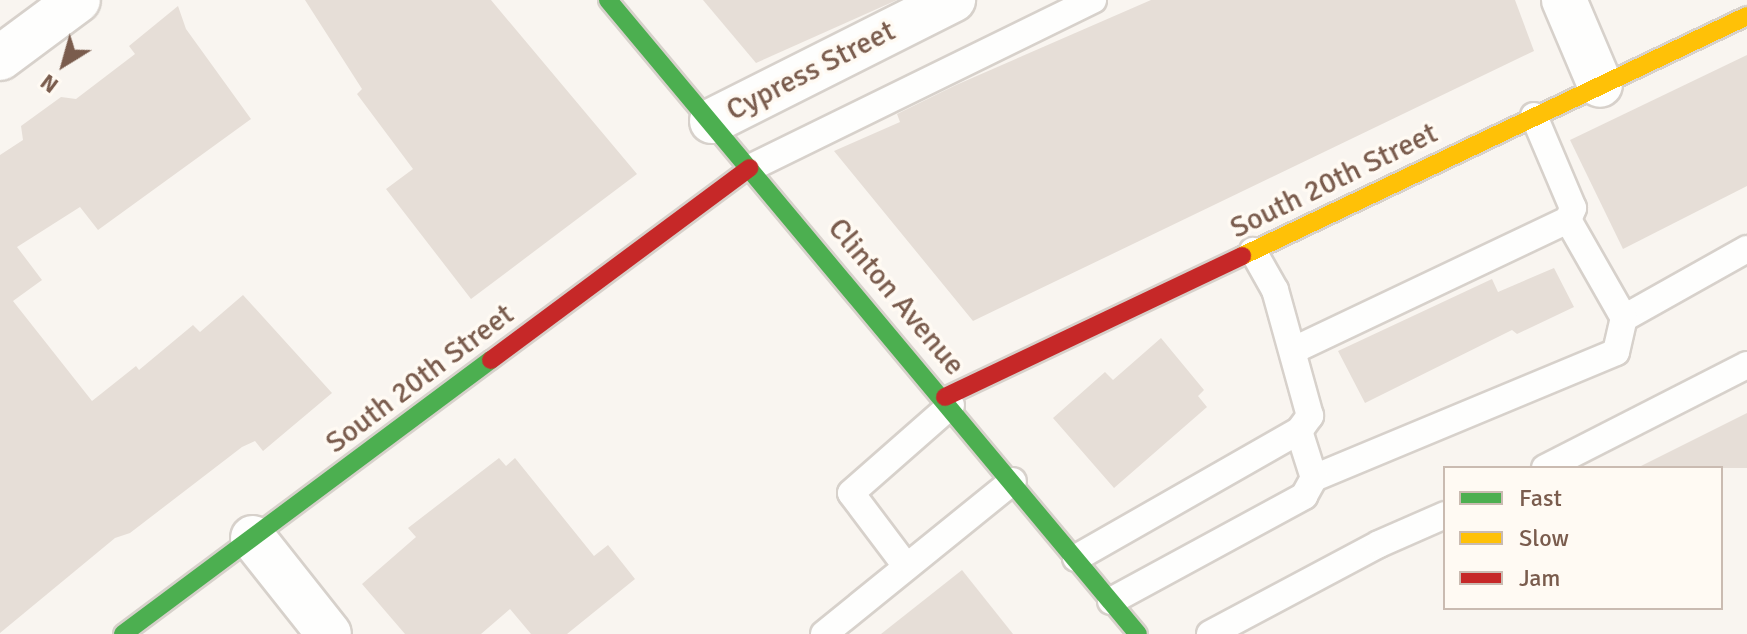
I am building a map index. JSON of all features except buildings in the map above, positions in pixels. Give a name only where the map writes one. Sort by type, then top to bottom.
[{"type":"street","points":[[0,58],[78,0]]},
{"type":"street","name":"Clinton Avenue","points":[[608,0],[948,401],[1138,634]]},
{"type":"street","name":"Cypress Street","points":[[712,121],[953,0]]},
{"type":"street","points":[[1564,0],[1600,85]]},
{"type":"street","name":"South 20th Street","points":[[948,401],[1253,251],[1747,16]]},
{"type":"street","name":"South 20th Street","points":[[123,634],[750,168]]},
{"type":"street","points":[[253,538],[329,634]]},
{"type":"lane","points":[[750,168],[1093,0]]},
{"type":"lane","points":[[1294,350],[1568,220],[1573,208],[1534,116]]},
{"type":"lane","points":[[1111,601],[1304,496],[1314,478],[1616,352],[1624,318],[1568,220]]},
{"type":"lane","points":[[1624,318],[1747,249]]},
{"type":"lane","points":[[1076,558],[1299,431],[1310,408],[1275,290],[1253,251]]},
{"type":"lane","points":[[1549,466],[1747,365]]},
{"type":"lane","points":[[906,566],[851,493],[948,401]]},
{"type":"lane","points":[[1299,431],[1314,478]]},
{"type":"lane","points":[[824,634],[1013,481]]},
{"type":"lane","points":[[1210,634],[1379,544],[1443,516]]},
{"type":"traffic: fast","points":[[608,0],[1138,634]]},
{"type":"traffic: fast","points":[[123,634],[491,360]]},
{"type":"traffic: slow","points":[[1242,256],[1747,16]]},
{"type":"traffic: jam","points":[[491,360],[750,168]]},
{"type":"traffic: jam","points":[[945,397],[1242,256]]}]
